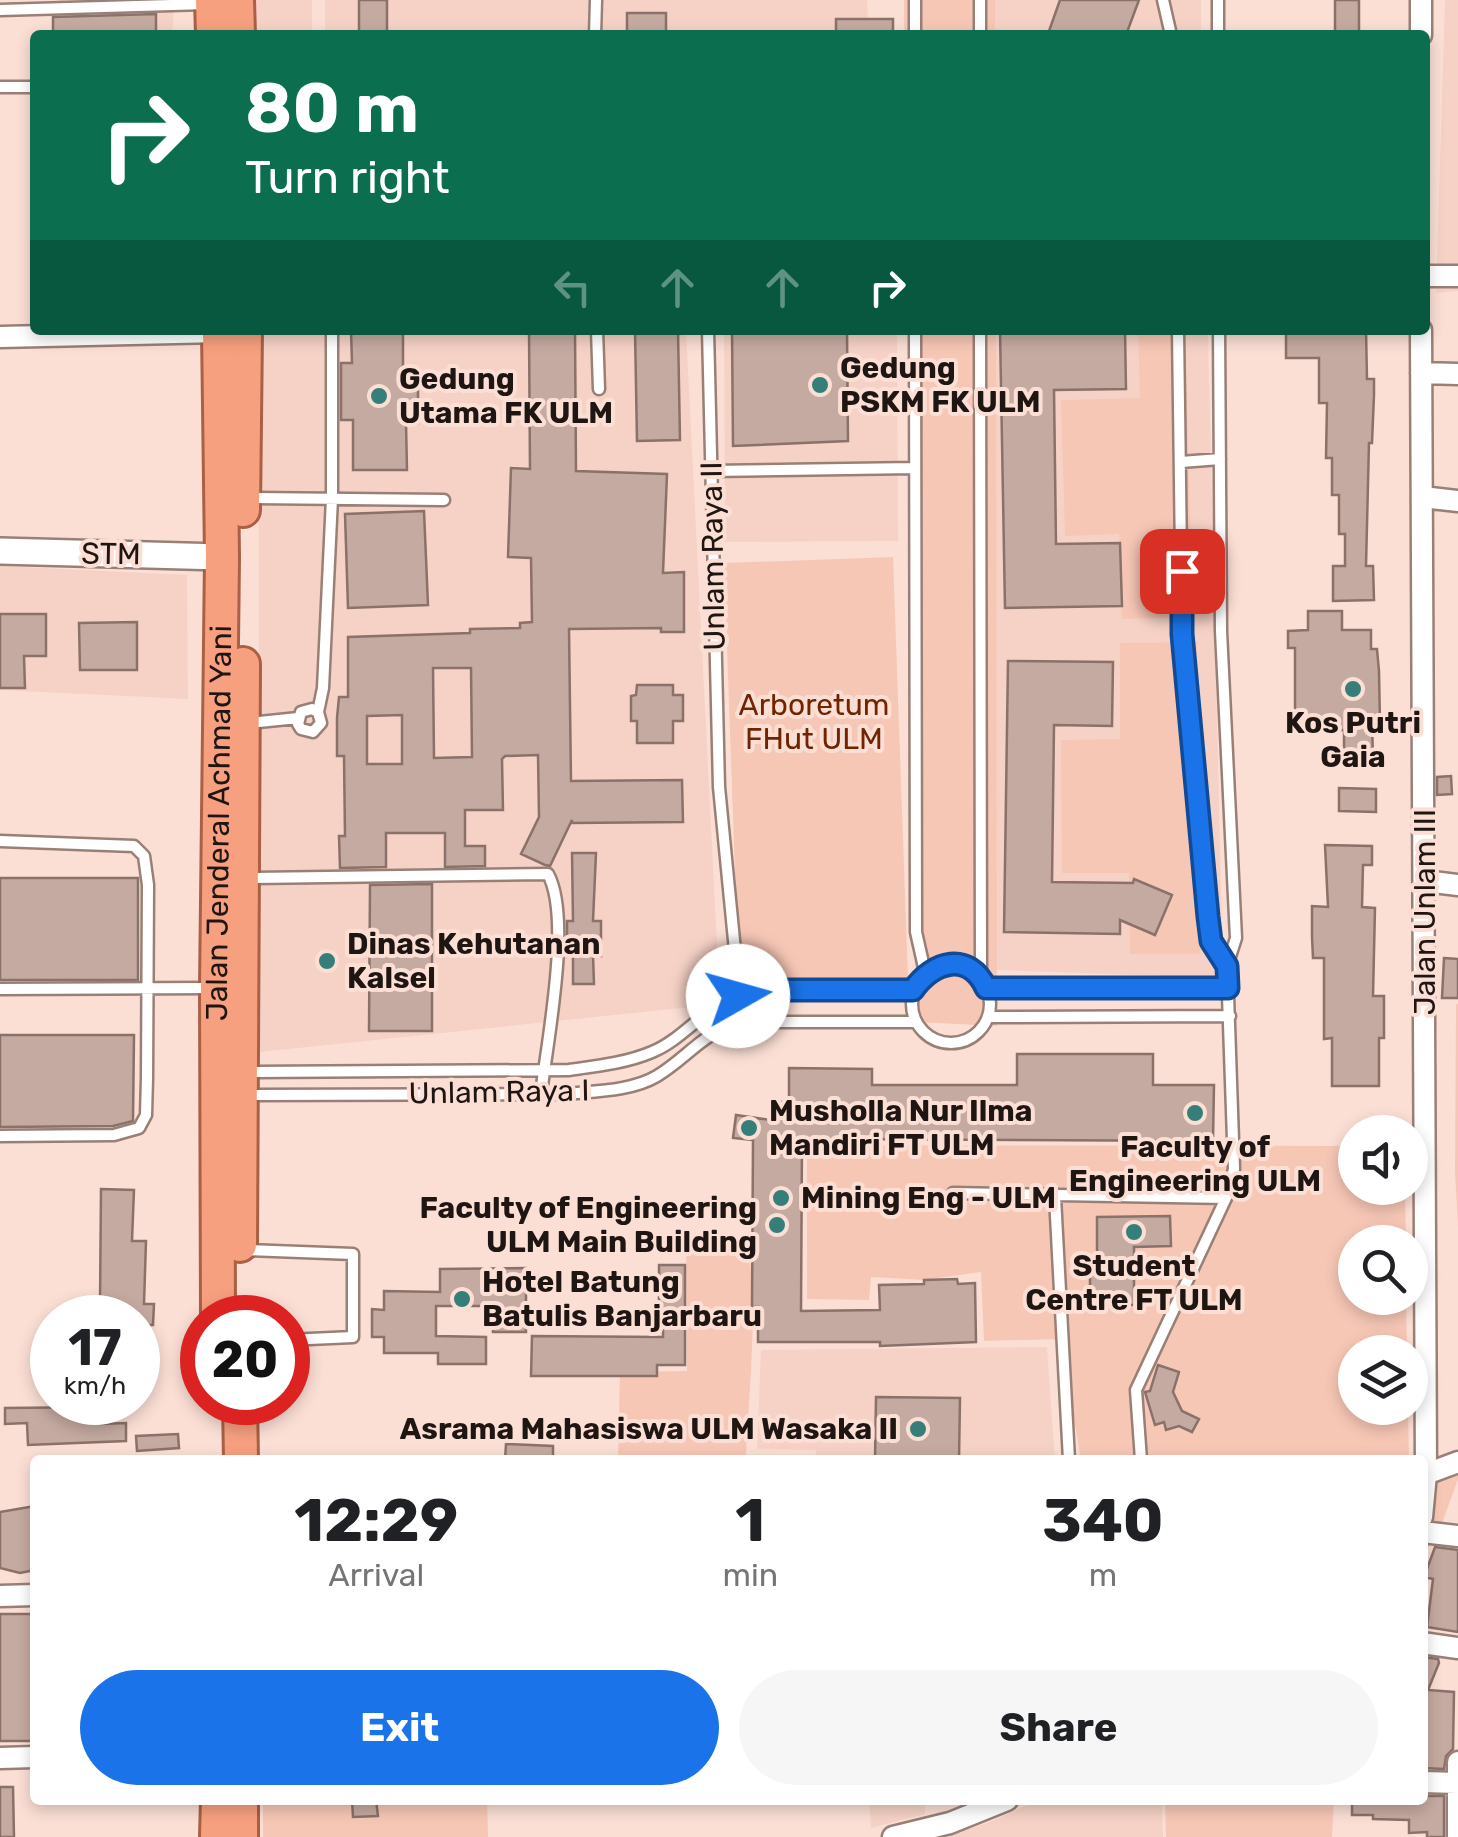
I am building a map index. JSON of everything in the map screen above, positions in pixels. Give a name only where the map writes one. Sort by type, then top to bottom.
[{"type":"highway","points":[[219,10],[234,30]]},
{"type":"highway","name":"Jalan Jenderal Achmad Yani","points":[[230,342],[243,499],[239,1295]]},
{"type":"highway","name":"Jalan Jenderal Achmad Yani","points":[[218,1295],[222,556],[230,342]]},
{"type":"highway","points":[[218,1425],[219,1455]]},
{"type":"highway","points":[[240,1425],[241,1455]]},
{"type":"highway","points":[[217,1837],[218,1805]]},
{"type":"highway","points":[[240,1837],[241,1805]]},
{"type":"street","points":[[1421,0],[1421,30]]},
{"type":"street","points":[[1430,276],[1458,276]]},
{"type":"street","name":"Jalan Unlam III","points":[[1422,335],[1426,1455]]},
{"type":"street","points":[[0,337],[230,342]]},
{"type":"street","points":[[1422,373],[1458,374]]},
{"type":"street","points":[[1422,497],[1458,501]]},
{"type":"street","name":"STM","points":[[0,551],[222,556]]},
{"type":"street","points":[[1425,881],[1458,885]]},
{"type":"street","points":[[1428,1483],[1458,1462]]},
{"type":"street","points":[[1428,1533],[1458,1536]]},
{"type":"street","points":[[0,1596],[30,1595]]},
{"type":"street","points":[[1428,1643],[1458,1648]]},
{"type":"street","points":[[0,1758],[30,1757]]},
{"type":"street","points":[[1458,1762],[1458,1837]]},
{"type":"street","points":[[1428,1782],[1458,1783]]},
{"type":"street","points":[[894,1837],[950,1823],[995,1805]]},
{"type":"lane","points":[[595,30],[596,0]]},
{"type":"lane","points":[[915,0],[915,30]]},
{"type":"lane","points":[[980,0],[980,30]]},
{"type":"lane","points":[[1163,0],[1170,30]]},
{"type":"lane","points":[[1218,0],[1218,30]]},
{"type":"lane","points":[[0,10],[219,10]]},
{"type":"lane","points":[[0,88],[30,87]]},
{"type":"lane","points":[[298,718],[301,730],[313,732],[322,723],[318,712],[323,688],[332,498],[332,335]]},
{"type":"lane","points":[[597,335],[599,390]]},
{"type":"lane","name":"Unlam Raya II","points":[[708,335],[719,788],[742,1022]]},
{"type":"lane","points":[[914,335],[916,932],[925,972]]},
{"type":"lane","points":[[980,335],[984,983],[990,996],[988,1017],[977,1035],[958,1044],[938,1042],[920,1030],[916,1022],[913,990],[925,972],[944,964],[964,966],[984,983],[1228,988]]},
{"type":"lane","points":[[1178,335],[1182,634],[1211,941],[1227,966]]},
{"type":"lane","points":[[1141,1455],[1136,1390],[1226,1198],[1234,1170],[1227,966],[1236,938],[1221,631],[1220,335]]},
{"type":"lane","points":[[1180,462],[1220,459]]},
{"type":"lane","points":[[711,471],[914,468]]},
{"type":"lane","points":[[243,499],[444,500]]},
{"type":"lane","points":[[243,724],[298,718],[306,709],[318,712]]},
{"type":"lane","points":[[0,841],[134,846],[144,856],[148,886],[148,1078],[146,1115],[139,1128],[114,1135],[0,1136]]},
{"type":"lane","points":[[242,878],[548,874],[557,891],[557,956],[540,1094]]},
{"type":"lane","points":[[0,989],[217,988]]},
{"type":"lane","name":"Unlam Raya I","points":[[242,1084],[404,1071],[544,1070],[611,1064],[655,1052],[705,1012],[738,996],[777,990],[913,990]]},
{"type":"lane","points":[[988,1017],[1230,1016]]},
{"type":"lane","name":"Unlam Raya I","points":[[242,1084],[403,1094],[611,1090],[655,1078],[717,1028],[742,1022],[916,1022]]},
{"type":"lane","points":[[403,1094],[404,1071]]},
{"type":"lane","points":[[953,1194],[1226,1198]]},
{"type":"lane","points":[[1056,1196],[1069,1455]]},
{"type":"lane","points":[[240,1250],[353,1254],[353,1337],[310,1339]]},
{"type":"shaded area","points":[[58,0],[175,0],[172,30],[58,30]]},
{"type":"shaded area","points":[[248,0],[312,0],[312,30],[248,30]]},
{"type":"shaded area","points":[[325,0],[867,0],[869,30],[325,30]]},
{"type":"shaded area","points":[[977,0],[1201,0],[1201,30],[978,30]]},
{"type":"shaded area","points":[[1445,0],[1458,0],[1458,291],[1436,293]]},
{"type":"shaded area","points":[[258,335],[686,335],[720,1004],[260,1052]]},
{"type":"shaded area","points":[[724,335],[897,335],[898,541],[722,542]]},
{"type":"shaded area","points":[[984,335],[1208,335],[1223,978],[997,970]]},
{"type":"shaded area","points":[[0,566],[187,575],[188,699],[0,690]]},
{"type":"shaded area","points":[[1047,1347],[1055,1455],[816,1455],[816,1450],[757,1449],[761,1350]]},
{"type":"shaded area","points":[[869,1805],[925,1805],[925,1814],[871,1828]]},
{"type":"shaded area","points":[[1027,1805],[1162,1805],[1163,1837],[946,1837]]},
{"type":"green space","points":[[904,0],[995,0],[995,30],[904,30]]},
{"type":"green space","points":[[908,335],[996,335],[997,1026],[916,1022]]},
{"type":"green space","points":[[1138,335],[1185,335],[1193,617],[1122,619],[1119,534],[1065,536],[1061,400],[1140,398]]},
{"type":"green space","name":"Arboretum FHut ULM","points":[[893,557],[908,979],[739,985],[724,563]]},
{"type":"green space","points":[[1197,642],[1200,954],[1130,954],[1129,873],[1062,873],[1061,740],[1120,739],[1120,643]]},
{"type":"green space","points":[[1458,1004],[1458,1227],[1455,1172]]},
{"type":"green space","points":[[807,1145],[1338,1146],[1338,1205],[1405,1205],[1406,1225],[1338,1225],[1338,1315],[1406,1315],[1407,1335],[1338,1335],[1338,1425],[1408,1425],[1409,1455],[1080,1455],[1060,1339],[984,1341],[981,1272],[924,1280],[871,1277],[869,1300],[807,1299]]},
{"type":"green space","points":[[746,1238],[753,1318],[746,1455],[618,1455],[620,1372],[687,1371],[686,1242]]},
{"type":"green space","points":[[1458,1470],[1440,1529],[1430,1521],[1438,1481]]},
{"type":"green space","points":[[263,1805],[487,1805],[488,1837],[263,1837]]},
{"type":"green space","points":[[1165,1805],[1334,1805],[1332,1837],[1166,1837]]},
{"type":"building","points":[[359,0],[387,0],[387,30],[359,30]]},
{"type":"building","points":[[1060,0],[1139,0],[1128,30],[1049,30]]},
{"type":"building","points":[[1335,0],[1359,0],[1359,30],[1335,30]]},
{"type":"building","points":[[627,13],[666,13],[666,30],[627,30]]},
{"type":"building","points":[[156,14],[156,30],[53,30],[53,17]]},
{"type":"building","points":[[836,19],[893,19],[893,30],[836,30]]},
{"type":"building","name":"Gedung Utama FK ULM","points":[[351,335],[403,335],[403,371],[418,371],[418,423],[406,423],[407,470],[353,470],[353,420],[341,420],[341,363],[352,363]]},
{"type":"building","points":[[529,335],[575,335],[576,471],[667,474],[663,573],[684,572],[684,632],[661,632],[661,628],[569,629],[571,781],[682,780],[683,822],[572,820],[550,866],[545,865],[521,854],[539,817],[538,755],[505,756],[503,810],[465,810],[465,846],[485,846],[485,866],[445,867],[445,833],[386,833],[386,867],[340,868],[339,836],[345,836],[344,756],[337,756],[337,718],[339,697],[348,697],[348,637],[470,633],[470,629],[520,628],[520,623],[532,622],[531,558],[508,557],[511,468],[530,469]],"holes":[[[433,668],[471,668],[472,757],[434,758]],[[402,715],[402,764],[367,764],[367,716]]]},
{"type":"building","points":[[635,335],[678,335],[680,440],[637,441]]},
{"type":"building","points":[[732,335],[847,335],[848,441],[733,446]]},
{"type":"building","points":[[1000,335],[1125,335],[1126,389],[1054,390],[1056,544],[1120,543],[1122,606],[1005,608]]},
{"type":"building","points":[[1286,335],[1366,335],[1367,379],[1374,379],[1374,395],[1366,566],[1373,566],[1374,600],[1333,601],[1333,566],[1345,566],[1345,534],[1339,534],[1339,495],[1332,495],[1332,458],[1326,458],[1327,403],[1319,403],[1319,358],[1286,358]]},
{"type":"building","points":[[424,511],[428,605],[348,608],[345,514]]},
{"type":"building","points":[[1308,611],[1342,611],[1342,630],[1371,630],[1371,649],[1377,649],[1380,724],[1372,724],[1373,756],[1344,756],[1344,730],[1295,731],[1295,648],[1288,648],[1288,631],[1308,630]]},
{"type":"building","points":[[0,614],[46,614],[46,656],[24,656],[25,688],[0,688]]},
{"type":"building","points":[[137,622],[137,670],[80,670],[79,623]]},
{"type":"building","points":[[1008,661],[1113,662],[1112,726],[1054,725],[1052,882],[1133,883],[1134,879],[1172,895],[1155,935],[1120,920],[1120,934],[1004,932]]},
{"type":"building","points":[[637,685],[673,685],[673,695],[683,695],[683,721],[673,721],[673,743],[637,743],[637,721],[631,721],[631,696],[636,695]]},
{"type":"building","points":[[1451,776],[1452,794],[1437,795],[1437,777]]},
{"type":"building","points":[[1339,788],[1376,789],[1376,812],[1339,811]]},
{"type":"building","points":[[1325,845],[1372,846],[1372,865],[1363,865],[1362,907],[1375,908],[1373,996],[1384,996],[1379,1086],[1332,1086],[1332,1038],[1324,1039],[1324,958],[1313,958],[1312,937],[1312,906],[1328,907]]},
{"type":"building","points":[[572,853],[596,853],[593,921],[601,921],[601,956],[593,955],[594,984],[573,984],[573,956],[567,956],[567,921],[573,921]]},
{"type":"building","points":[[0,878],[138,878],[138,980],[0,980]]},
{"type":"building","points":[[432,884],[432,1031],[369,1031],[370,885]]},
{"type":"building","points":[[1444,958],[1458,959],[1458,998],[1442,998]]},
{"type":"building","points":[[0,1035],[134,1035],[133,1121],[113,1126],[0,1127]]},
{"type":"building","name":"Faculty of Engineering ULM Main Building","points":[[1017,1054],[1153,1054],[1153,1085],[1214,1085],[1213,1141],[802,1139],[801,1311],[880,1310],[879,1285],[957,1279],[958,1284],[975,1283],[976,1342],[880,1346],[880,1342],[758,1342],[758,1307],[752,1307],[753,1140],[733,1138],[736,1115],[770,1120],[770,1102],[789,1102],[789,1068],[872,1069],[872,1085],[1017,1085]]},
{"type":"building","points":[[101,1189],[134,1190],[132,1241],[146,1241],[144,1295],[100,1295]]},
{"type":"building","points":[[1170,1216],[1171,1246],[1134,1247],[1134,1305],[1090,1304],[1090,1273],[1097,1273],[1097,1217]]},
{"type":"building","points":[[659,1265],[685,1265],[685,1365],[657,1365],[657,1376],[531,1376],[532,1336],[663,1337]]},
{"type":"building","points":[[526,1268],[526,1332],[493,1332],[493,1306],[436,1306],[436,1336],[486,1337],[486,1364],[438,1364],[438,1353],[384,1353],[384,1337],[372,1337],[372,1309],[384,1310],[384,1291],[440,1292],[440,1269]]},
{"type":"building","points":[[1158,1365],[1179,1372],[1173,1392],[1182,1411],[1199,1419],[1192,1432],[1179,1426],[1166,1430],[1164,1422],[1155,1425],[1145,1392],[1150,1391]]},
{"type":"building","name":"Asrama Mahasiswa ULM Wasaka II","points":[[876,1397],[960,1398],[959,1455],[875,1455]]},
{"type":"building","points":[[5,1408],[30,1408],[30,1425],[126,1425],[126,1441],[28,1445],[27,1423],[5,1424]]},
{"type":"building","points":[[178,1434],[179,1448],[137,1451],[136,1436]]},
{"type":"building","points":[[506,1444],[553,1446],[553,1455],[505,1455]]},
{"type":"building","points":[[30,1507],[30,1571],[0,1568],[0,1512]]},
{"type":"building","points":[[1435,1547],[1458,1550],[1458,1632],[1428,1627],[1433,1579],[1428,1578]]},
{"type":"building","points":[[0,1614],[30,1614],[30,1741],[0,1741]]},
{"type":"building","points":[[1428,1658],[1438,1659],[1428,1690]]},
{"type":"building","points":[[1428,1690],[1454,1692],[1453,1749],[1446,1756],[1444,1769],[1428,1768]]},
{"type":"building","points":[[0,1787],[13,1787],[14,1837],[0,1837]]},
{"type":"building","points":[[1428,1796],[1444,1796],[1444,1837],[1427,1837],[1427,1832],[1409,1833],[1409,1820],[1352,1815],[1352,1805],[1428,1805]]},
{"type":"building","points":[[352,1805],[377,1805],[378,1816],[353,1817]]},
{"type":"place","name":"Gedung PSKM FK ULM","points":[[820,385]]},
{"type":"place","name":"Gedung Utama FK ULM","points":[[379,396]]},
{"type":"place","name":"Kos Putri Gaia","points":[[1353,689]]},
{"type":"place","name":"Dinas Kehutanan Kalsel","points":[[327,961]]},
{"type":"place","name":"Faculty of Engineering ULM","points":[[1195,1113]]},
{"type":"place","name":"Musholla Nur Ilma Mandiri FT ULM","points":[[749,1128]]},
{"type":"place","name":"Mining Eng - ULM","points":[[781,1198]]},
{"type":"place","name":"Faculty of Engineering ULM Main Building","points":[[777,1225]]},
{"type":"place","name":"Student Centre FT ULM","points":[[1134,1232]]},
{"type":"place","name":"Hotel Batung Batulis Banjarbaru","points":[[462,1299]]},
{"type":"place","name":"Asrama Mahasiswa ULM Wasaka II","points":[[918,1429]]},
{"type":"route","points":[[738,996],[777,990],[913,990],[925,972],[944,964],[964,966],[982,978],[986,988],[1228,988],[1227,966],[1211,941],[1208,917],[1182,634],[1182,571]]}]
